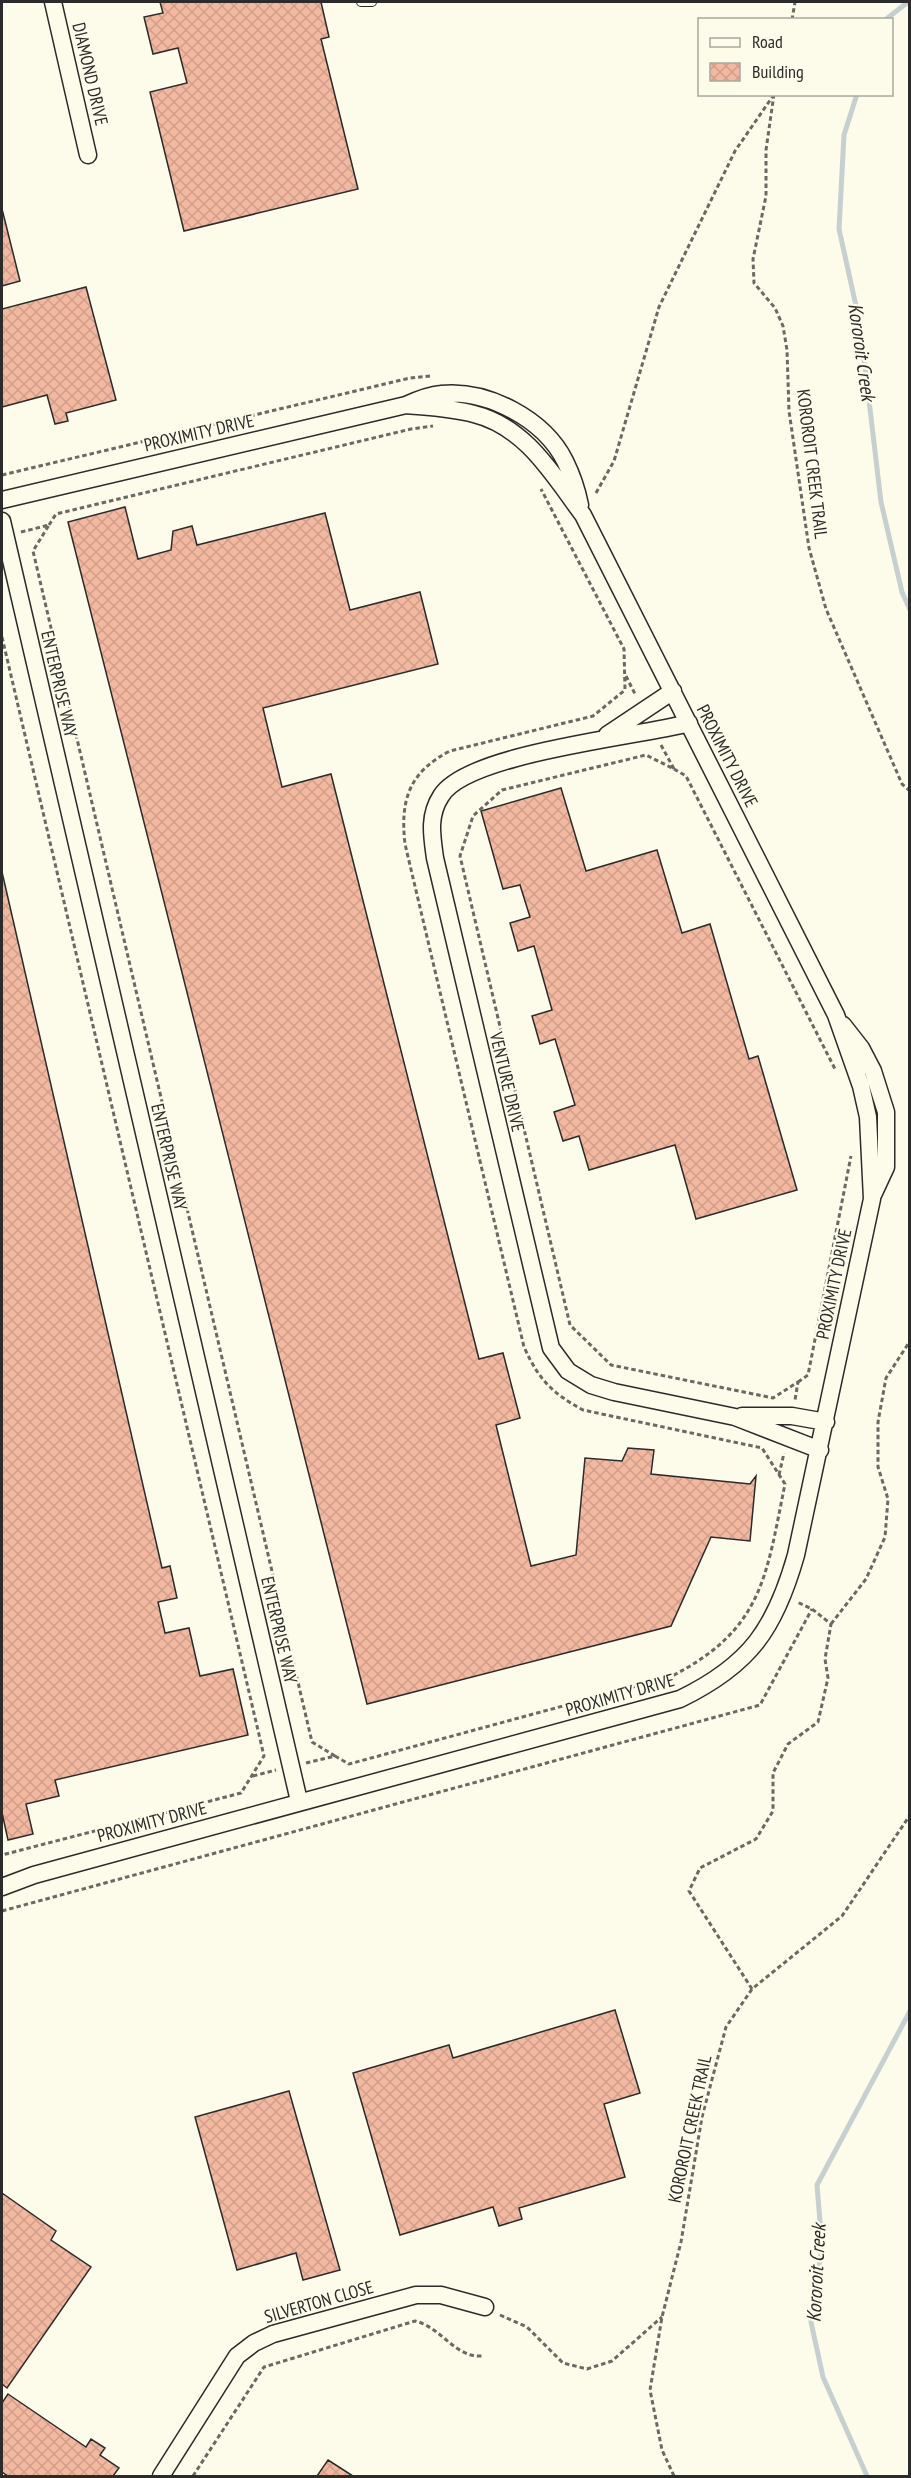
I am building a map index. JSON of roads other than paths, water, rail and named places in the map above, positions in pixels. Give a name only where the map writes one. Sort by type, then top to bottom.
[{"type":"street","name":"DIAMOND DRIVE","points":[[53,2],[88,155]]},
{"type":"street","name":"PROXIMITY DRIVE","points":[[2,500],[406,405],[475,414],[508,429],[535,452],[583,515],[836,1015],[861,1086],[868,1118],[872,1199],[796,1555],[783,1599],[759,1639],[737,1663],[709,1685],[680,1699],[299,1801],[34,1875],[2,1887]]},
{"type":"street","name":"ENTERPRISE WAY","points":[[3,529],[299,1801]]},
{"type":"street","name":"VENTURE DRIVE","points":[[601,739],[673,691]]},
{"type":"street","name":"VENTURE DRIVE","points":[[689,723],[655,732],[601,739],[478,768],[458,779],[442,793],[434,808],[431,830],[435,858],[551,1348],[568,1371],[591,1385],[614,1392],[735,1416],[792,1416],[826,1422]]},
{"type":"street","name":"VENTURE DRIVE","points":[[735,1416],[787,1439],[820,1450]]},
{"type":"street","name":"PROXIMITY DRIVE","points":[[2,1877],[34,1875]]},
{"type":"street","name":"SILVERTON CLOSE","points":[[161,2476],[237,2356],[254,2343],[273,2334],[416,2295],[441,2295],[485,2307]]},
{"type":"lane","points":[[361,2],[372,2]]},
{"type":"waterway","name":"Kororoit Creek","points":[[888,18],[908,2]]},
{"type":"waterway","name":"Kororoit Creek","points":[[856,96],[844,135],[839,229],[860,324],[881,502],[902,592],[910,610]]},
{"type":"waterway","name":"Kororoit Creek","points":[[867,2476],[823,2377],[811,2322],[822,2246],[817,2185],[910,2011]]}]
